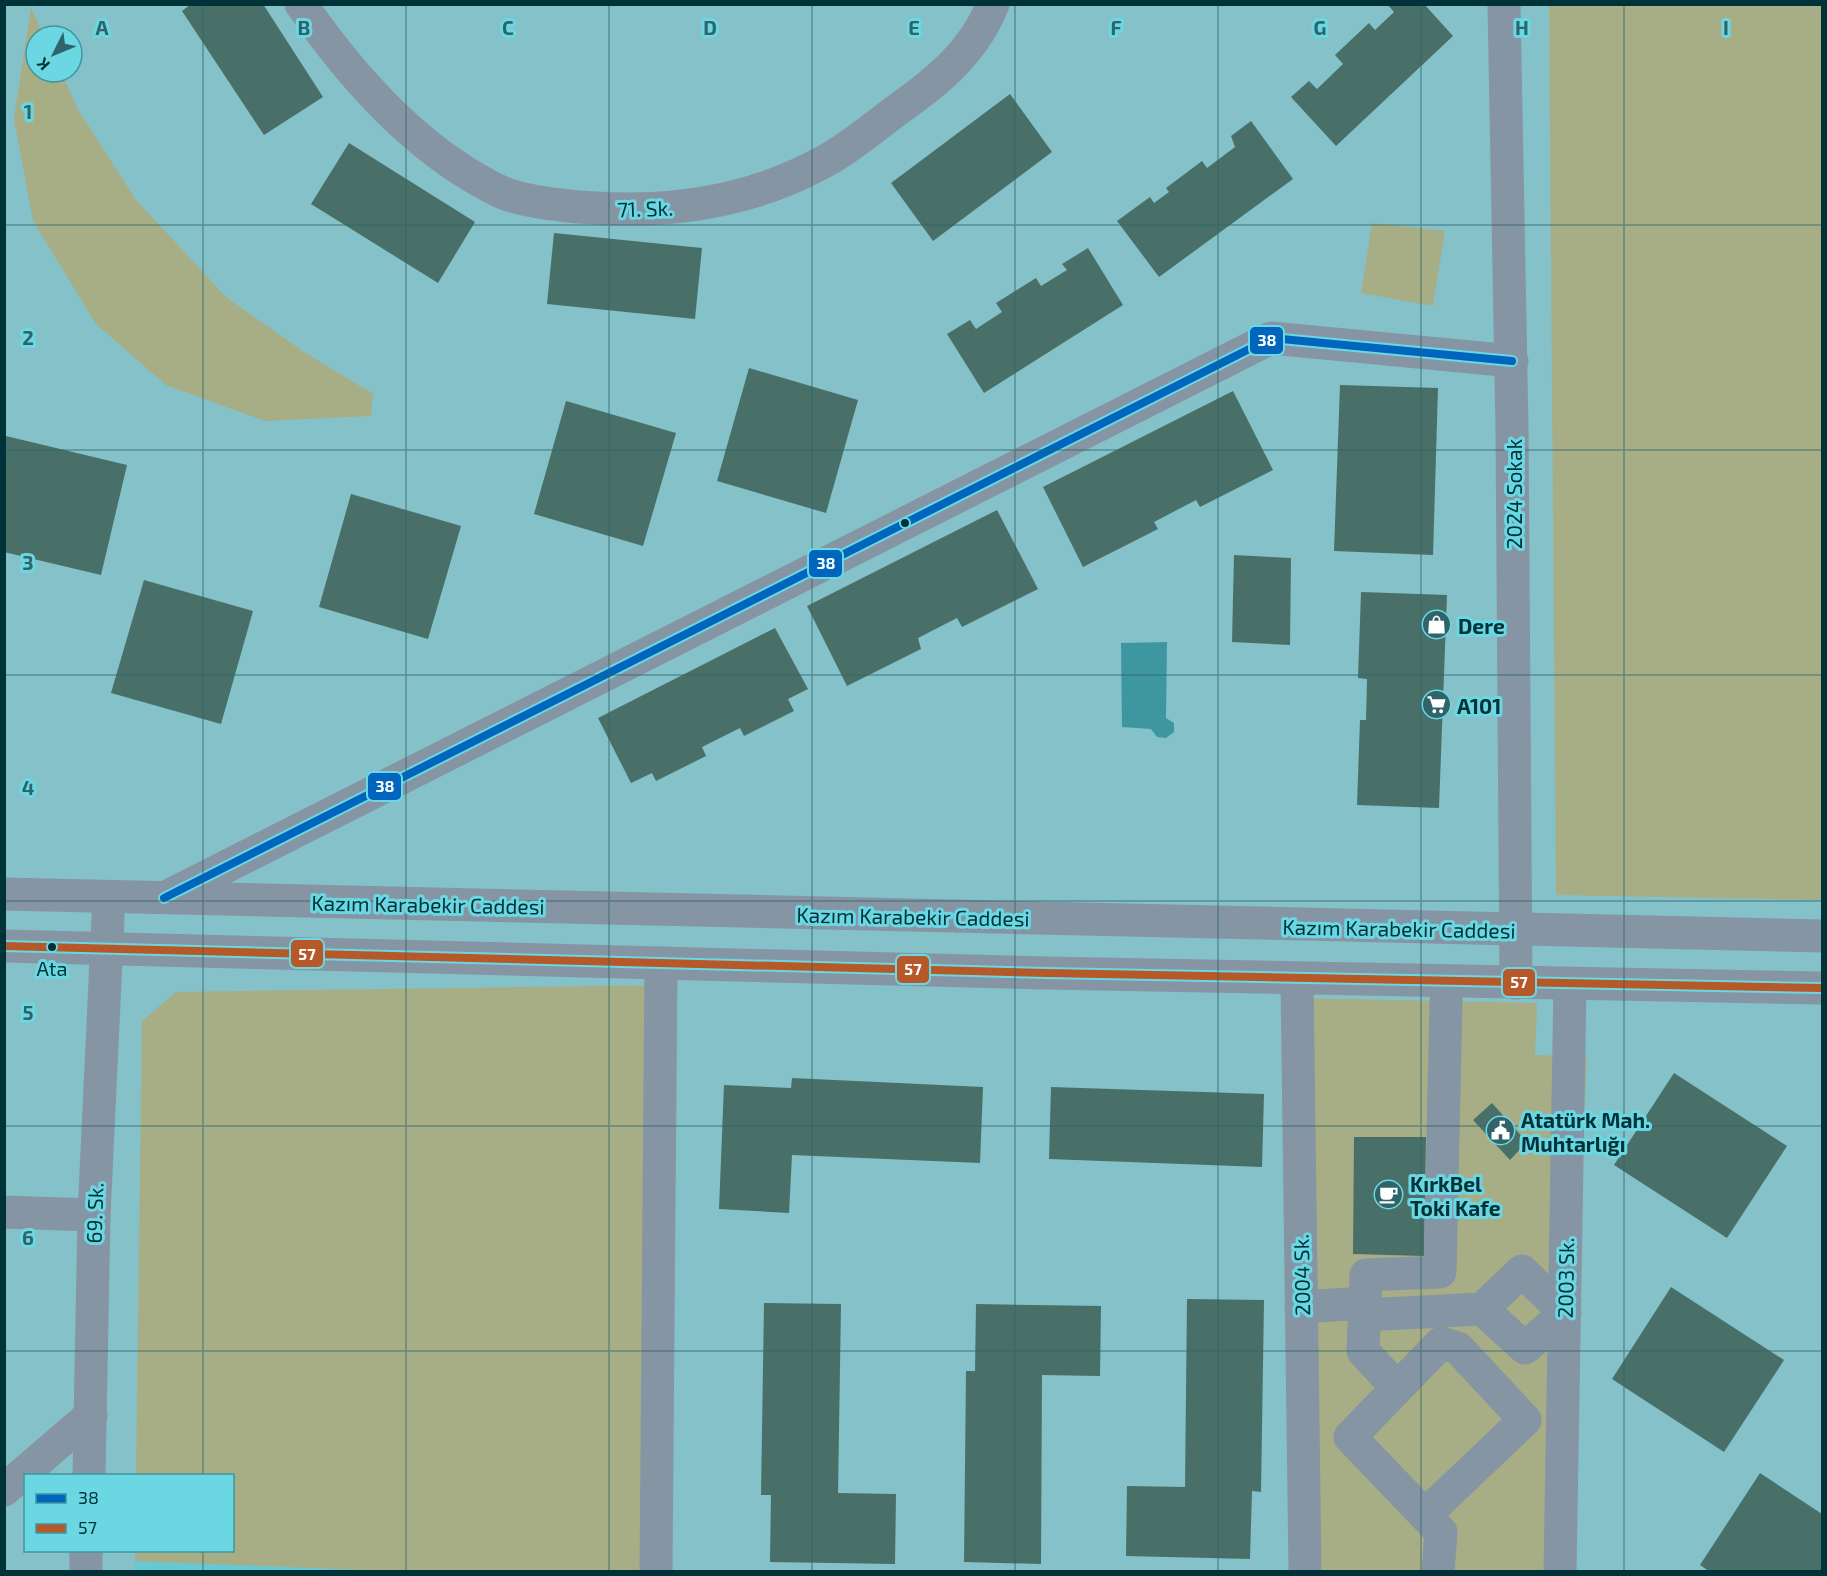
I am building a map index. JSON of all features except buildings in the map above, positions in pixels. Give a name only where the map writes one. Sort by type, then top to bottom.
[{"type":"street","name":"71. Sk.","points":[[301,4],[331,47],[391,112],[441,156],[503,193],[568,207],[644,211],[710,203],[776,184],[827,160],[944,77],[971,46],[993,4]]},
{"type":"street","name":"2024 Sokak","points":[[1504,4],[1512,361],[1516,983]]},
{"type":"street","points":[[164,898],[1271,338],[1512,361]]},
{"type":"street","name":"Kazım Karabekir Caddesi","points":[[4,894],[1516,931],[1822,936]]},
{"type":"street","name":"69. Sk.","points":[[89,1474],[94,1215],[104,951],[109,897]]},
{"type":"street","points":[[4,946],[104,951],[1297,979],[1822,988]]},
{"type":"street","points":[[656,1572],[661,963]]},
{"type":"street","name":"2004 Sk.","points":[[1297,979],[1305,1572]]},
{"type":"street","name":"2003 Sk.","points":[[1560,1572],[1570,984]]},
{"type":"street","points":[[1397,1388],[1362,1351],[1365,1275],[1440,1272],[1446,1001]]},
{"type":"street","points":[[1444,1104],[1466,1129]]},
{"type":"street","points":[[4,1212],[94,1215]]},
{"type":"street","points":[[1301,1307],[1482,1309],[1525,1348],[1564,1313],[1522,1271],[1482,1309]]},
{"type":"street","points":[[1426,1514],[1525,1420],[1458,1348],[1441,1343],[1350,1437],[1441,1532],[1438,1572]]},
{"type":"street","points":[[4,1490],[91,1415]]},
{"type":"street","points":[[86,1552],[86,1572]]},
{"type":"shaded area","points":[[1167,642],[1166,718],[1174,723],[1174,732],[1166,738],[1157,737],[1151,729],[1122,727],[1121,643]]},
{"type":"shaded area","points":[[135,1561],[414,1571],[135,1572]]},
{"type":"green space","points":[[1549,5],[1822,5],[1822,900],[1556,895]]},
{"type":"green space","points":[[31,8],[38,24],[29,24]]},
{"type":"green space","points":[[24,54],[24,84],[66,84],[77,108],[136,200],[226,297],[304,352],[373,394],[371,416],[265,421],[166,385],[96,324],[33,221],[14,119]]},
{"type":"green space","points":[[1372,223],[1445,231],[1433,306],[1361,293]]},
{"type":"green space","points":[[661,985],[656,1571],[414,1572],[135,1561],[135,1552],[234,1552],[234,1474],[136,1474],[142,1021],[176,992]]},
{"type":"green space","points":[[1297,998],[1537,1003],[1535,1055],[1587,1057],[1563,1571],[1305,1571]]},
{"type":"transit line","name":"38","points":[[164,898],[1271,338],[1512,361]]},
{"type":"transit line","name":"57","points":[[4,946],[1047,973],[1822,988]]},
{"type":"place","name":"Dere","points":[[1437,625]]},
{"type":"place","name":"A101","points":[[1436,705]]},
{"type":"place","name":"Ata","points":[[52,947]]},
{"type":"place","name":"Atatürk Mah. Muhtarlığı","points":[[1500,1131]]},
{"type":"place","name":"KırkBel Toki Kafe","points":[[1389,1195]]}]
